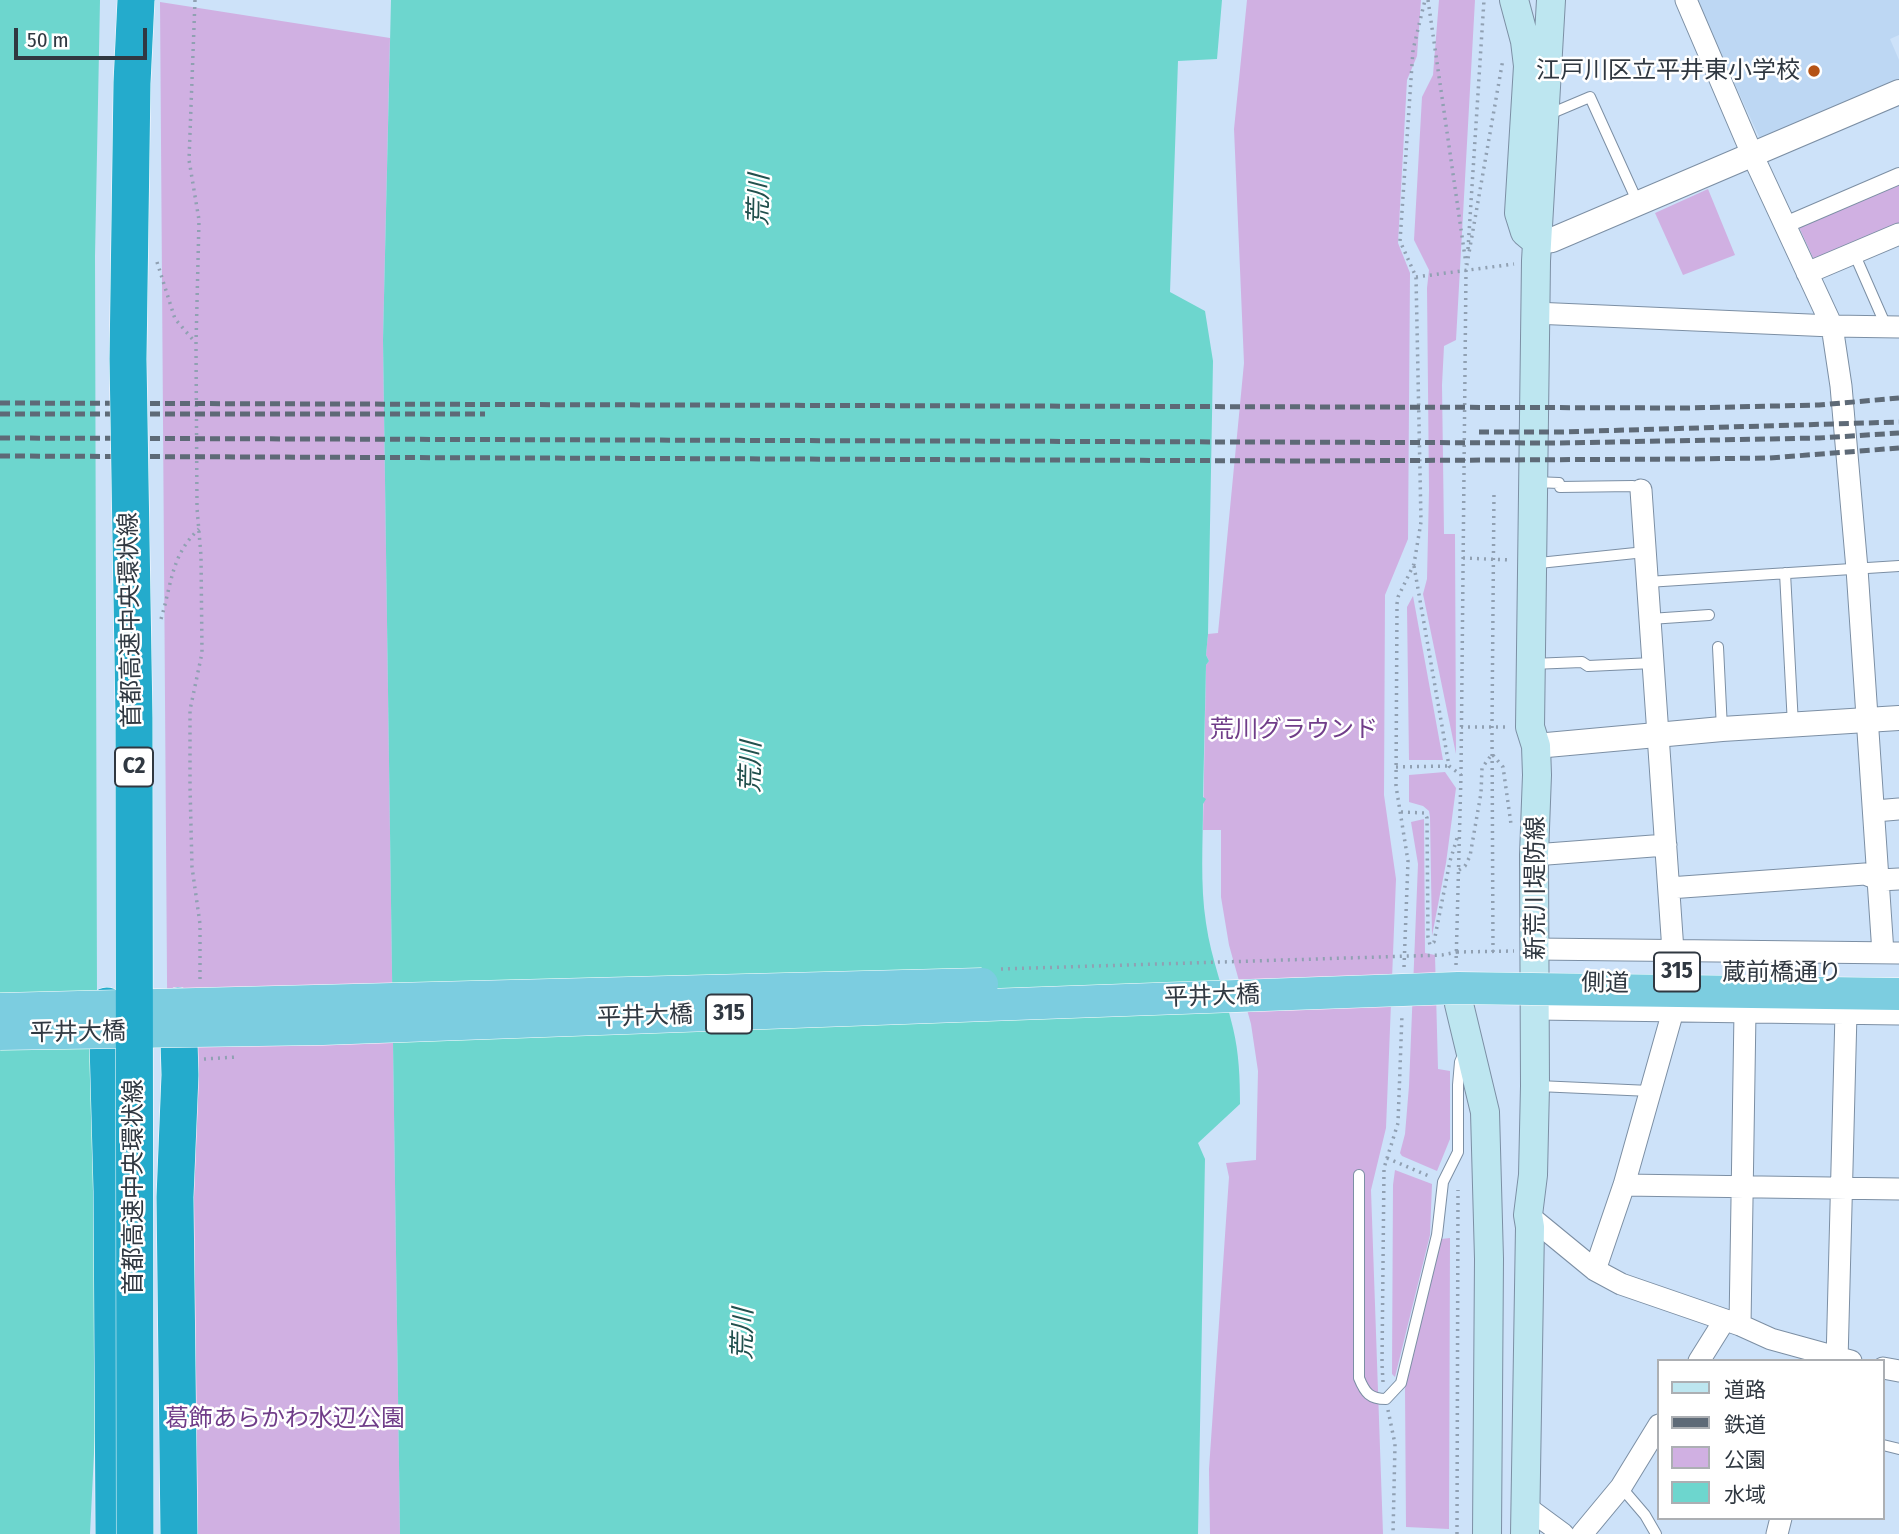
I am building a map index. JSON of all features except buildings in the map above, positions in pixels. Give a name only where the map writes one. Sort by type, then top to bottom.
[{"type":"highway","name":"首都高速中央環状線","points":[[135,1534],[134,718],[128,359],[132,83],[136,0]]},
{"type":"highway","name":"首都高速中央環状線","points":[[158,1534],[160,1196],[153,362],[156,96],[160,0]]},
{"type":"highway","points":[[108,1019],[114,1534]]},
{"type":"highway","points":[[178,1019],[180,1075],[175,1211],[179,1534]]},
{"type":"main road","points":[[1514,0],[1525,41],[1528,66],[1519,213],[1525,232],[1537,251]]},
{"type":"main road","name":"新荒川堤防線","points":[[1525,1534],[1530,1227],[1528,1215],[1533,1175],[1536,1009],[1536,746],[1530,727],[1534,313],[1552,0]]},
{"type":"main road","name":"蔵前橋通り","points":[[1457,970],[1894,960]]},
{"type":"main road","points":[[1457,970],[1459,1004],[1485,1112],[1489,1259],[1487,1534]]},
{"type":"main road","name":"蔵前橋通り","points":[[1457,970],[1899,994]]},
{"type":"main road","name":"平井大橋","points":[[0,1009],[108,1019],[178,1019],[1457,970]]},
{"type":"main road","name":"平井大橋","points":[[0,1034],[108,1019]]},
{"type":"street","points":[[1535,949],[1673,951],[1894,960],[1889,879],[1875,811],[1866,721],[1857,569],[1841,386],[1832,326],[1752,154],[1686,0]]},
{"type":"street","points":[[1537,251],[1552,240],[1899,92]]},
{"type":"street","points":[[1785,225],[1899,177]]},
{"type":"street","points":[[1807,273],[1899,234]]},
{"type":"street","points":[[1534,313],[1892,327]]},
{"type":"street","points":[[1595,1270],[1624,1185],[1673,1011],[1673,951],[1641,490]]},
{"type":"street","points":[[1536,746],[1722,729],[1899,719]]},
{"type":"street","points":[[1875,811],[1899,809]]},
{"type":"street","points":[[1534,855],[1666,845]]},
{"type":"street","points":[[1669,888],[1866,874],[1889,879]]},
{"type":"street","name":"側道","points":[[1536,1009],[1899,1014]]},
{"type":"street","points":[[1701,1359],[1732,1323],[1743,1188],[1745,1012]]},
{"type":"street","points":[[1842,1359],[1846,1013]]},
{"type":"street","points":[[1624,1185],[1899,1189]]},
{"type":"street","points":[[1528,1215],[1595,1270],[1621,1284],[1732,1323],[1802,1355],[1834,1359]]},
{"type":"street","points":[[1582,1534],[1621,1487],[1658,1427]]},
{"type":"street","points":[[1525,1506],[1563,1534]]},
{"type":"lane","points":[[1545,116],[1590,97],[1638,203]]},
{"type":"lane","points":[[1854,253],[1892,327]]},
{"type":"lane","points":[[1532,482],[1559,483],[1560,487],[1633,486],[1641,490]]},
{"type":"lane","points":[[1530,560],[1539,563],[1646,552]]},
{"type":"lane","points":[[1647,582],[1899,566]]},
{"type":"lane","points":[[1785,573],[1793,725]]},
{"type":"lane","points":[[1650,619],[1709,615]]},
{"type":"lane","points":[[1718,647],[1722,729]]},
{"type":"lane","points":[[1530,664],[1582,662],[1588,666],[1653,663]]},
{"type":"lane","points":[[1359,1175],[1359,1378],[1364,1391],[1373,1399],[1386,1399],[1401,1383],[1437,1235],[1443,1182],[1458,1152],[1460,1062],[1468,1042]]},
{"type":"lane","points":[[1535,1086],[1650,1091]]},
{"type":"lane","points":[[1621,1487],[1656,1534]]},
{"type":"path","points":[[195,0],[189,160],[199,220],[196,344],[197,508],[200,528],[202,653],[190,710],[190,787],[192,867],[200,924]]},
{"type":"path","points":[[1427,0],[1466,270]]},
{"type":"path","points":[[1427,0],[1413,50],[1400,241],[1416,277],[1421,522],[1414,564],[1416,588],[1449,766]]},
{"type":"path","points":[[1485,0],[1466,270],[1457,970],[1493,952],[1500,952]]},
{"type":"path","points":[[1466,270],[1504,52]]},
{"type":"path","points":[[1416,277],[1466,270],[1537,251]]},
{"type":"path","points":[[155,254],[175,319],[196,344]]},
{"type":"path","points":[[1493,952],[1494,490]]},
{"type":"path","points":[[158,629],[177,557],[185,542],[200,528]]},
{"type":"path","points":[[1463,558],[1530,560]]},
{"type":"path","points":[[1403,971],[1408,861],[1396,786],[1397,604],[1414,564]]},
{"type":"path","points":[[1461,727],[1492,727]]},
{"type":"path","points":[[1492,754],[1503,768],[1513,835]]},
{"type":"path","points":[[1459,871],[1470,856],[1481,793],[1482,768],[1492,754]]},
{"type":"path","points":[[1396,767],[1449,766],[1461,775]]},
{"type":"path","points":[[1401,812],[1425,813],[1427,818],[1430,944],[1433,942],[1459,830]]},
{"type":"path","points":[[1393,1534],[1395,1444],[1381,1364],[1384,1168],[1398,1124],[1402,1013]]},
{"type":"path","points":[[1387,1158],[1443,1182]]},
{"type":"path","points":[[1457,1215],[1457,1534]]},
{"type":"path","points":[[1457,1227],[1465,1228]]},
{"type":"path","points":[[1456,1505],[1464,1505]]},
{"type":"shaded area","name":"江戸川区立平井東小学校","points":[[1696,0],[1899,0],[1899,35],[1890,39],[1899,60],[1899,82],[1761,141]]},
{"type":"green space","name":"荒川グラウンド","points":[[1247,0],[1421,0],[1417,56],[1407,80],[1398,243],[1410,273],[1408,539],[1385,595],[1384,795],[1396,879],[1386,1128],[1371,1190],[1383,1534],[1210,1534],[1209,1469],[1229,1177],[1226,1163],[1256,1160],[1258,1071],[1251,1024],[1229,945],[1221,897],[1221,830],[1203,830],[1206,665],[1209,661],[1206,655],[1208,634],[1218,633],[1244,363],[1234,129]]},
{"type":"green space","points":[[1439,0],[1475,0],[1456,340],[1444,346],[1442,385],[1444,534],[1455,534],[1456,754],[1423,594],[1427,579],[1429,490],[1429,270],[1414,240],[1422,97],[1433,75]]},
{"type":"green space","name":"葛飾あらかわ水辺公園","points":[[160,2],[390,38],[383,340],[400,1534],[171,1534]]},
{"type":"green space","points":[[1899,181],[1899,225],[1814,260],[1798,225]]},
{"type":"green space","points":[[1708,189],[1735,255],[1683,275],[1655,213]]},
{"type":"green space","points":[[1413,596],[1443,760],[1409,760],[1407,607]]},
{"type":"green space","points":[[1445,772],[1456,788],[1446,863],[1432,936],[1430,817],[1429,811],[1423,806],[1409,802],[1409,775]]},
{"type":"green space","points":[[1424,819],[1425,953],[1435,955],[1438,1069],[1450,1071],[1450,1139],[1437,1171],[1400,1153],[1405,1134],[1409,1086],[1418,864],[1411,822]]},
{"type":"green space","points":[[1395,1170],[1432,1184],[1430,1235],[1395,1377],[1392,1374]]},
{"type":"green space","points":[[1450,1238],[1449,1529],[1406,1527],[1405,1388],[1441,1239]]},
{"type":"water","points":[[0,0],[100,0],[95,256],[98,1373],[90,1534],[0,1534]]},
{"type":"water","name":"荒川","points":[[391,0],[1222,0],[1217,59],[1178,61],[1170,292],[1205,311],[1213,361],[1206,655],[1209,661],[1206,665],[1203,797],[1206,799],[1203,804],[1202,878],[1208,936],[1235,1037],[1240,1085],[1240,1104],[1198,1143],[1205,1159],[1198,1534],[400,1534],[383,340]]},
{"type":"railway","points":[[0,403],[1688,408],[1819,405],[1899,398]]},
{"type":"railway","points":[[0,414],[485,414]]},
{"type":"railway","points":[[1479,432],[1899,422]]},
{"type":"railway","points":[[0,438],[1560,443],[1819,438],[1899,433]]},
{"type":"railway","points":[[0,456],[1309,461],[1769,458],[1899,448]]},
{"type":"place","name":"江戸川区立平井東小学校","points":[[1814,71]]}]
